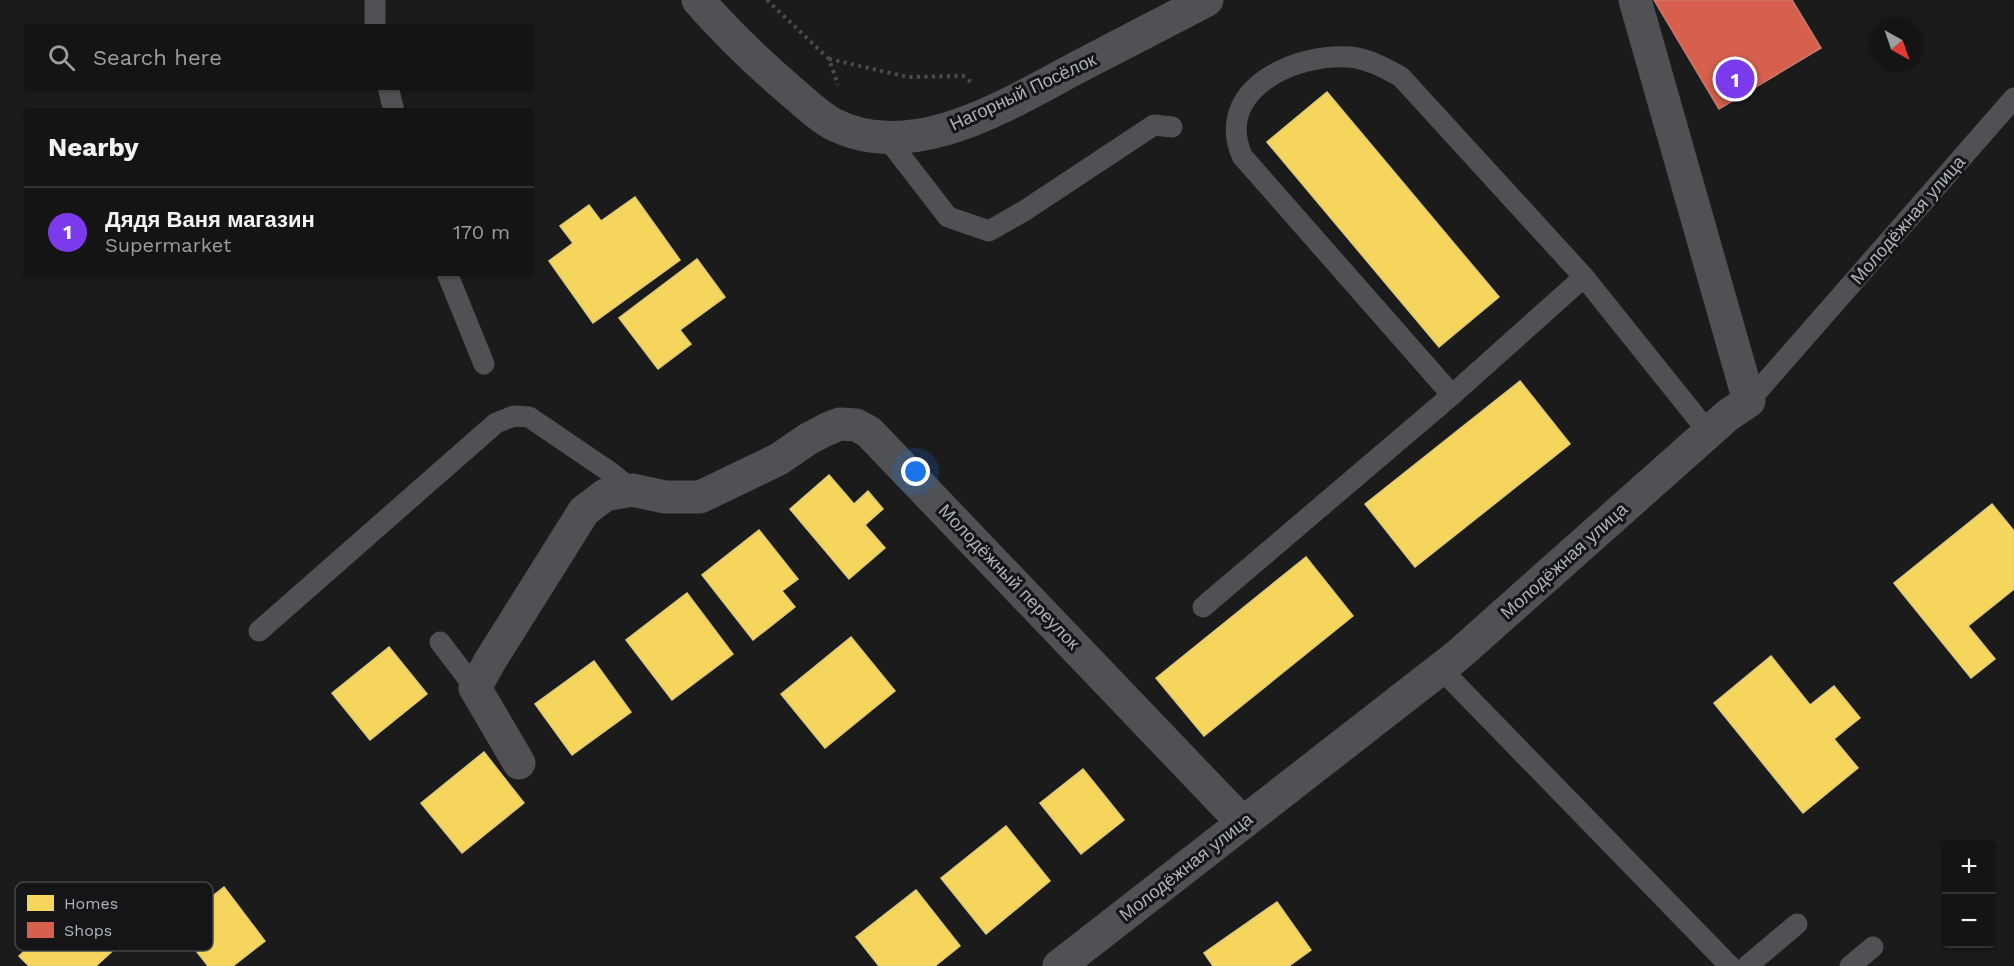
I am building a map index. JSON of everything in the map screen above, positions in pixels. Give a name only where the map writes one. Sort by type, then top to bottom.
[{"type":"street","name":"Нагорный Посёлок","points":[[698,0],[751,56],[803,102],[831,122],[866,134],[886,137],[907,137],[968,122],[1027,94],[1207,0]]},
{"type":"street","points":[[1635,0],[1749,401]]},
{"type":"street","name":"Молодёжная улица","points":[[1059,966],[1441,669],[1728,415],[1749,401]]},
{"type":"street","name":"Молодёжный переулок","points":[[476,688],[490,661],[584,511],[605,495],[632,490],[665,497],[699,497],[779,459],[827,429],[840,424],[856,425],[869,432],[1243,823]]},
{"type":"street","points":[[476,688],[519,763]]},
{"type":"lane","points":[[375,0],[375,24]]},
{"type":"lane","points":[[1452,394],[1242,156],[1236,139],[1237,121],[1243,105],[1253,91],[1285,67],[1310,60],[1352,57],[1369,61],[1401,77],[1584,277],[1709,433]]},
{"type":"lane","points":[[389,90],[393,108]]},
{"type":"lane","name":"Молодёжная улица","points":[[1749,401],[2014,98]]},
{"type":"lane","points":[[886,137],[948,217],[989,231],[1024,211],[1154,125],[1172,127]]},
{"type":"lane","points":[[448,276],[484,364]]},
{"type":"lane","points":[[1203,607],[1452,394],[1584,277]]},
{"type":"lane","points":[[259,631],[496,423],[514,416],[528,417],[632,490]]},
{"type":"lane","points":[[440,642],[476,688]]},
{"type":"lane","points":[[1441,669],[1730,966]]},
{"type":"lane","points":[[1747,966],[1797,924]]},
{"type":"lane","points":[[1850,966],[1873,947]]},
{"type":"path","points":[[767,0],[829,59],[841,93]]},
{"type":"path","points":[[829,59],[908,76],[963,76],[979,88]]},
{"type":"building: Homes","points":[[1327,92],[1499,297],[1439,347],[1267,142]]},
{"type":"building: Homes","points":[[635,197],[680,260],[593,323],[549,261],[573,243],[560,226],[589,205],[601,221]]},
{"type":"building: Homes","points":[[697,259],[725,297],[680,330],[691,344],[658,369],[619,318]]},
{"type":"building: Homes","points":[[1520,381],[1570,444],[1415,567],[1365,504]]},
{"type":"building: Homes","points":[[829,475],[854,504],[868,491],[883,509],[865,525],[885,548],[849,579],[790,509]]},
{"type":"building: Homes","points":[[1992,504],[2014,531],[2014,589],[1968,626],[1995,659],[1971,678],[1894,583]]},
{"type":"building: Homes","points":[[759,530],[798,579],[782,591],[795,607],[753,640],[702,575]]},
{"type":"building: Homes","points":[[1306,557],[1353,616],[1204,736],[1156,678]]},
{"type":"building: Homes","points":[[687,593],[733,654],[672,700],[626,640]]},
{"type":"building: Homes","points":[[851,637],[895,691],[825,748],[781,694]]},
{"type":"building: Homes","points":[[389,647],[427,694],[370,740],[332,693]]},
{"type":"building: Homes","points":[[1771,656],[1810,705],[1834,686],[1860,718],[1834,739],[1858,768],[1803,813],[1714,703]]},
{"type":"building: Homes","points":[[594,661],[631,712],[572,755],[535,704]]},
{"type":"building: Homes","points":[[484,752],[524,803],[462,853],[421,803]]},
{"type":"building: Homes","points":[[1083,769],[1124,820],[1081,854],[1040,803]]},
{"type":"building: Homes","points":[[1006,826],[1050,881],[986,934],[941,878]]},
{"type":"building: Homes","points":[[224,887],[265,941],[233,966],[208,966],[196,951],[213,951],[213,896]]},
{"type":"building: Homes","points":[[916,890],[960,946],[935,966],[879,966],[856,937]]},
{"type":"building: Homes","points":[[1277,902],[1311,950],[1289,966],[1213,966],[1204,953]]},
{"type":"building: Homes","points":[[24,951],[112,951],[96,966],[29,966],[19,956]]},
{"type":"building: Shops","points":[[1654,0],[1792,0],[1821,48],[1719,109]]},
{"type":"place","name":"Дядя Ваня магазин","points":[[1735,79]]}]
